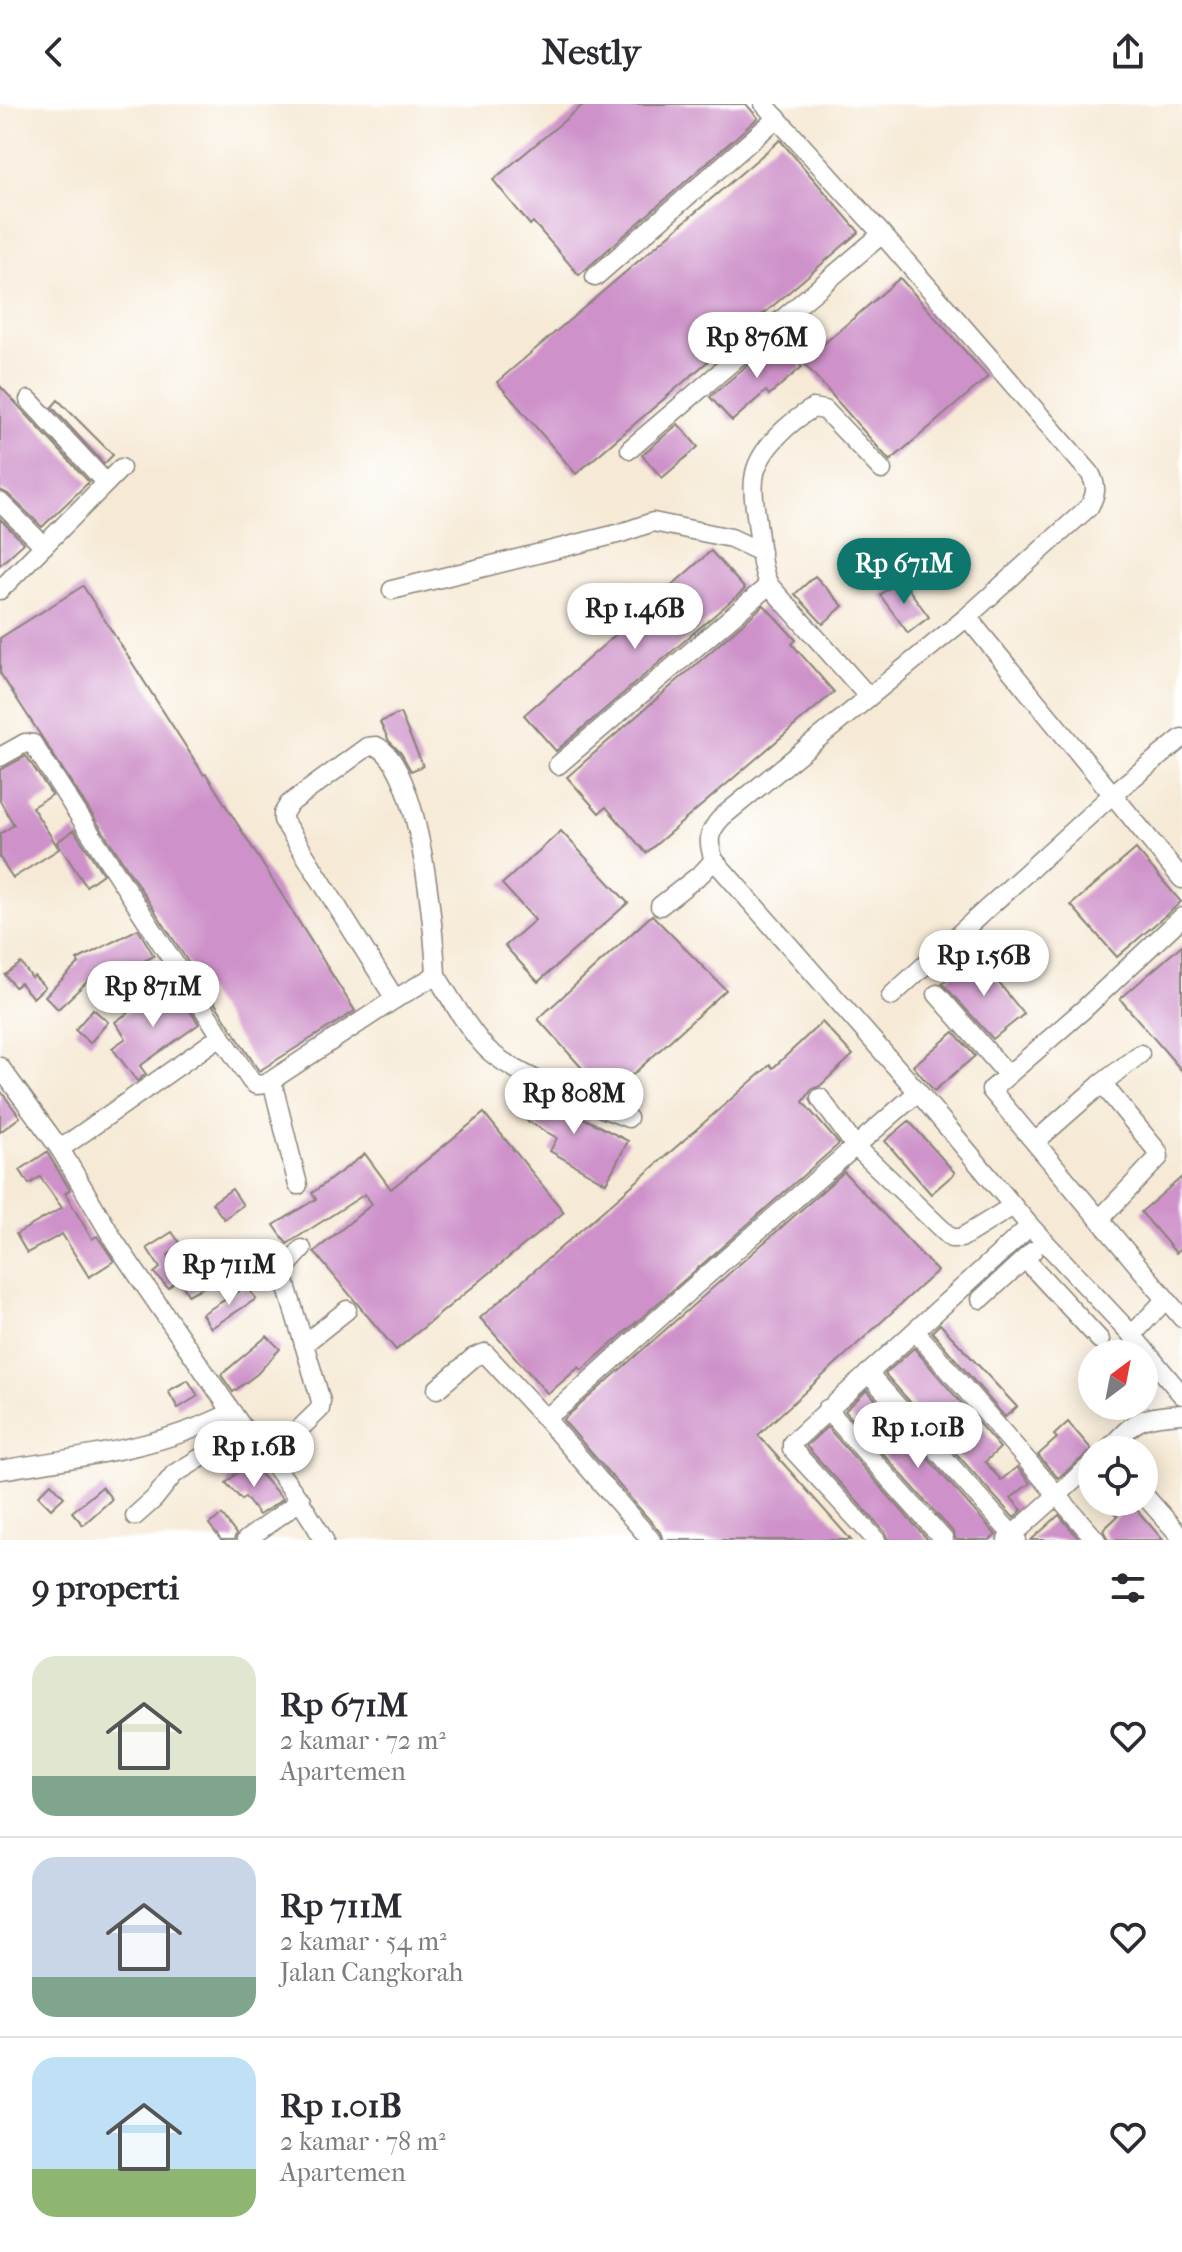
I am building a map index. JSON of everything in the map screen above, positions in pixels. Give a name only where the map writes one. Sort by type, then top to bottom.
[{"type":"street","points":[[595,277],[771,111],[882,234],[1090,473],[1096,484],[1095,496],[1089,507],[967,617],[868,696],[714,826],[708,835],[714,860],[918,1092],[955,1125],[1013,1206],[1132,1335],[1182,1395]]},
{"type":"street","points":[[630,449],[882,234]]},
{"type":"street","points":[[29,400],[106,483]]},
{"type":"street","points":[[868,696],[769,585],[761,570],[754,503],[755,471],[771,444],[813,408],[825,410],[882,470]]},
{"type":"street","points":[[0,590],[121,468]]},
{"type":"street","points":[[0,502],[44,546]]},
{"type":"street","points":[[392,590],[606,537],[653,522],[731,538],[761,552]]},
{"type":"street","points":[[558,765],[769,585]]},
{"type":"street","points":[[967,617],[1182,879]]},
{"type":"street","points":[[891,996],[1114,793],[1182,738]]},
{"type":"street","points":[[0,757],[25,743],[33,744],[251,1081],[261,1085],[272,1081],[436,975]]},
{"type":"street","points":[[395,999],[283,820],[289,804],[367,747],[376,746],[388,754],[407,791],[421,843],[434,921],[436,975],[473,1032],[498,1058],[578,1098],[628,1118]]},
{"type":"street","points":[[660,906],[714,860]]},
{"type":"street","points":[[1182,917],[991,1091],[1182,1318]]},
{"type":"street","points":[[937,994],[1008,1075]]},
{"type":"street","points":[[60,1149],[221,1036]]},
{"type":"street","points":[[1035,1142],[1140,1054]]},
{"type":"street","points":[[0,1067],[60,1149],[115,1242],[245,1431],[301,1500],[324,1540]]},
{"type":"street","points":[[272,1081],[298,1185]]},
{"type":"street","points":[[1100,1219],[1159,1157],[1101,1084]]},
{"type":"street","points":[[545,1418],[918,1092]]},
{"type":"street","points":[[820,1098],[855,1146],[951,1238],[961,1238],[1013,1206]]},
{"type":"street","points":[[876,1540],[792,1449],[794,1440],[1030,1226]]},
{"type":"street","points":[[981,1299],[1044,1242]]},
{"type":"street","points":[[270,1458],[320,1409],[321,1401],[283,1275],[285,1268],[302,1249]]},
{"type":"street","points":[[1025,1259],[1100,1340]]},
{"type":"street","points":[[1132,1335],[1166,1299]]},
{"type":"street","points":[[304,1344],[347,1310]]},
{"type":"street","points":[[915,1331],[1096,1540]]},
{"type":"street","points":[[437,1389],[474,1357],[485,1353],[651,1540]]},
{"type":"street","points":[[868,1373],[1012,1538],[1078,1477]]},
{"type":"street","points":[[827,1409],[944,1540]]},
{"type":"street","points":[[0,1470],[142,1447],[209,1424],[232,1412]]},
{"type":"street","points":[[1120,1436],[1133,1422],[1145,1417],[1182,1414]]},
{"type":"street","points":[[135,1516],[174,1474],[245,1431]]},
{"type":"street","points":[[246,1540],[301,1500]]},
{"type":"street","points":[[1158,1511],[1182,1538]]},
{"type":"building","points":[[584,104],[746,104],[758,118],[579,275],[533,222],[530,225],[493,180]]},
{"type":"building","points":[[780,140],[859,232],[760,317],[762,320],[729,348],[727,345],[576,474],[497,382]]},
{"type":"building","points":[[900,278],[988,377],[890,461],[803,362]]},
{"type":"building","points":[[778,339],[802,367],[769,395],[766,391],[732,421],[710,397]]},
{"type":"building","points":[[0,386],[89,482],[42,527],[0,490]]},
{"type":"building","points":[[58,400],[113,455],[104,464],[52,407]]},
{"type":"building","points":[[678,424],[698,447],[662,478],[642,455]]},
{"type":"building","points":[[0,519],[24,543],[0,565]]},
{"type":"building","points":[[711,551],[745,589],[556,751],[524,715]]},
{"type":"building","points":[[815,576],[843,606],[823,624],[795,594]]},
{"type":"building","points":[[901,579],[929,617],[908,633],[880,595]]},
{"type":"building","points":[[83,586],[355,1011],[259,1071],[0,673],[0,638]]},
{"type":"building","points":[[764,605],[796,640],[792,644],[834,692],[646,853],[606,807],[599,813],[567,777]]},
{"type":"building","points":[[400,713],[423,766],[411,771],[401,753],[389,741],[380,722]]},
{"type":"building","points":[[26,756],[52,795],[32,807],[59,849],[13,878],[0,858],[0,834],[14,825],[0,801],[0,770]]},
{"type":"building","points":[[74,830],[103,874],[86,886],[57,842]]},
{"type":"building","points":[[561,831],[628,903],[538,982],[505,946],[535,920],[502,884]]},
{"type":"building","points":[[1136,849],[1181,902],[1117,957],[1071,905]]},
{"type":"building","points":[[652,915],[726,990],[608,1097],[538,1019]]},
{"type":"building","points":[[138,929],[154,956],[92,988],[88,981],[58,1009],[45,996],[79,963],[77,960]]},
{"type":"building","points":[[1182,945],[1182,1071],[1120,999]]},
{"type":"building","points":[[977,956],[1024,1014],[993,1039],[942,983]]},
{"type":"building","points":[[21,963],[32,978],[34,976],[45,987],[33,998],[20,983],[15,987],[5,975]]},
{"type":"building","points":[[171,983],[199,1024],[140,1066],[146,1074],[137,1081],[112,1048],[126,1038],[115,1022]]},
{"type":"building","points":[[93,1009],[108,1022],[90,1043],[75,1030]]},
{"type":"building","points":[[822,1022],[853,1055],[820,1086],[812,1089],[803,1102],[839,1144],[582,1370],[579,1367],[548,1394],[480,1318],[770,1065],[773,1068]]},
{"type":"building","points":[[954,1032],[975,1056],[934,1091],[913,1066]]},
{"type":"building","points":[[527,1089],[628,1141],[606,1183],[550,1151],[557,1138],[513,1113]]},
{"type":"building","points":[[0,1090],[20,1117],[0,1132]]},
{"type":"building","points":[[484,1113],[564,1212],[396,1350],[314,1252],[372,1204],[365,1194],[287,1244],[274,1225],[316,1199],[312,1193],[365,1154],[391,1189]]},
{"type":"building","points":[[909,1121],[955,1173],[931,1194],[885,1141]]},
{"type":"building","points":[[47,1152],[70,1190],[65,1193],[92,1239],[97,1236],[114,1261],[89,1277],[62,1234],[27,1253],[16,1234],[62,1208],[40,1177],[29,1184],[20,1170]]},
{"type":"building","points":[[844,1172],[937,1271],[758,1435],[851,1540],[663,1540],[660,1532],[563,1420]]},
{"type":"building","points":[[1182,1177],[1182,1247],[1176,1253],[1141,1212]]},
{"type":"building","points":[[232,1189],[243,1205],[224,1219],[212,1203]]},
{"type":"building","points":[[172,1232],[182,1246],[168,1255],[184,1274],[168,1288],[154,1273],[160,1268],[147,1248]]},
{"type":"building","points":[[224,1259],[231,1273],[188,1295],[181,1282]]},
{"type":"building","points":[[247,1286],[256,1299],[211,1328],[202,1314]]},
{"type":"building","points":[[940,1324],[1017,1407],[1005,1417],[932,1332]]},
{"type":"building","points":[[267,1336],[280,1349],[257,1374],[233,1392],[221,1375]]},
{"type":"building","points":[[914,1348],[1000,1448],[985,1462],[1001,1480],[1017,1467],[1030,1483],[1011,1498],[1022,1510],[1014,1518],[885,1374]]},
{"type":"building","points":[[188,1380],[198,1396],[178,1408],[168,1391]]},
{"type":"building","points":[[867,1390],[996,1535],[990,1540],[956,1540],[953,1532],[845,1411]]},
{"type":"building","points":[[1068,1422],[1080,1436],[1078,1462],[1058,1478],[1038,1455],[1057,1438],[1054,1435]]},
{"type":"building","points":[[827,1427],[928,1540],[888,1540],[885,1532],[806,1446]]},
{"type":"building","points":[[249,1462],[283,1499],[259,1515],[245,1497],[242,1500],[226,1483]]},
{"type":"building","points":[[51,1483],[64,1497],[51,1509],[38,1496]]},
{"type":"building","points":[[102,1487],[112,1499],[83,1525],[72,1512]]},
{"type":"building","points":[[222,1515],[236,1534],[234,1540],[221,1540],[209,1524]]},
{"type":"building","points":[[1059,1515],[1080,1540],[1031,1540],[1048,1525]]},
{"type":"building","points":[[1118,1516],[1142,1516],[1163,1540],[1108,1540],[1103,1530]]}]
